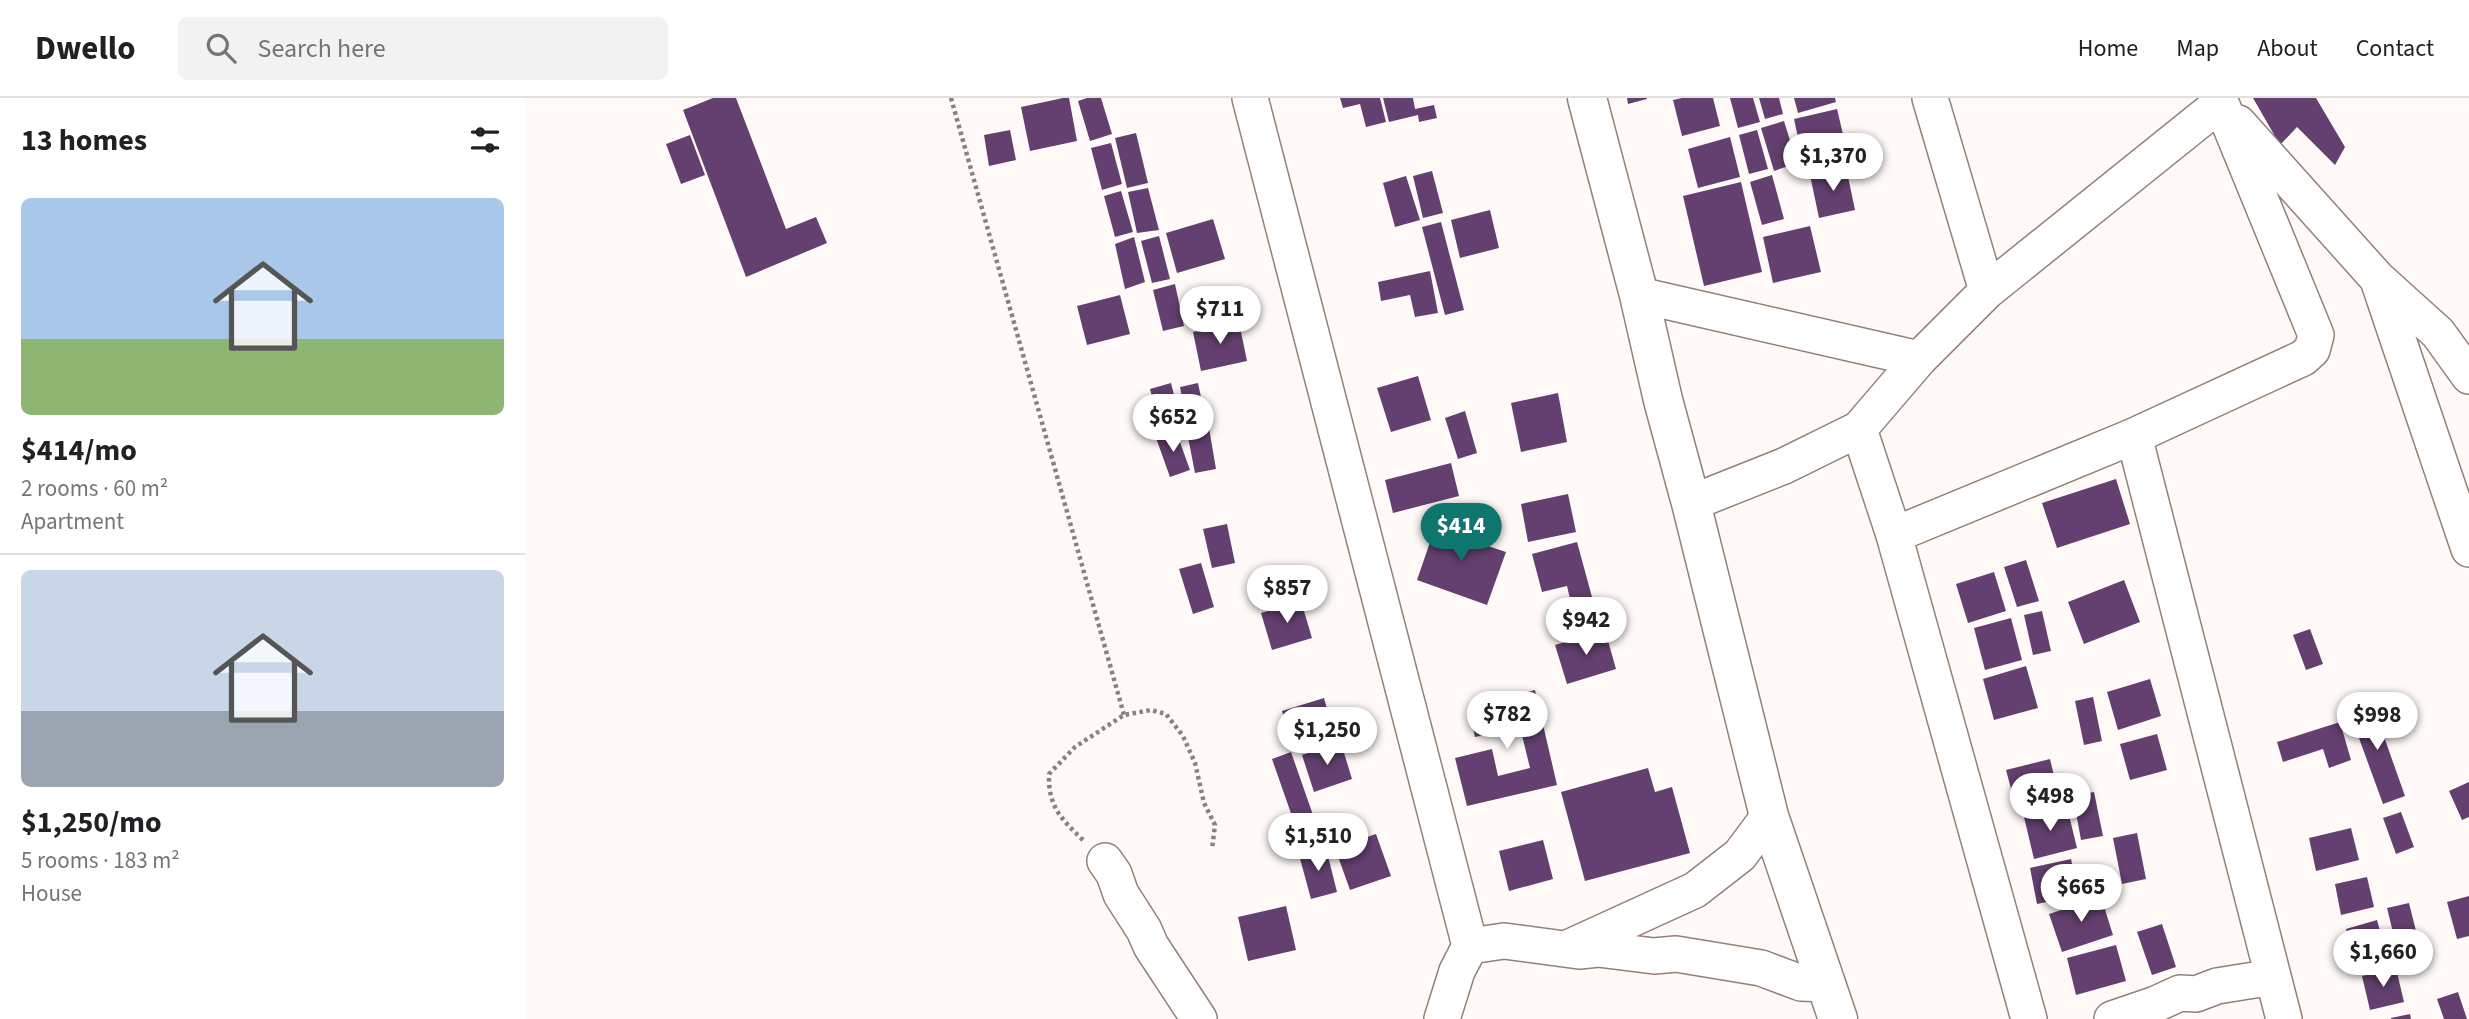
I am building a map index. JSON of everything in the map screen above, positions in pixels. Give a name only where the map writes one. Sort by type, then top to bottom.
[{"type":"street","points":[[1250,98],[1471,946],[1457,971],[1442,1019]]},
{"type":"street","points":[[1587,98],[1769,816],[1832,1001]]},
{"type":"street","points":[[1930,98],[1987,291]]},
{"type":"street","points":[[1691,503],[1784,466],[1860,429],[1919,359],[1987,291],[2219,101]]},
{"type":"street","points":[[2219,101],[2377,278],[2438,333],[2469,376]]},
{"type":"street","points":[[1893,534],[2134,436],[2303,358],[2312,350],[2316,335],[2219,101]]},
{"type":"street","points":[[2377,278],[2469,549]]},
{"type":"street","points":[[1639,296],[1919,359]]},
{"type":"street","points":[[1860,429],[1893,534],[2029,1019]]},
{"type":"street","points":[[2134,436],[2284,1019]]},
{"type":"street","points":[[1565,949],[1695,890],[1740,855],[1769,816]]},
{"type":"street","points":[[1105,861],[1151,946],[1199,1019]]},
{"type":"street","points":[[1471,946],[1504,941],[1654,956],[1676,954],[1761,968],[1801,983],[1832,1001]]},
{"type":"street","points":[[2112,1019],[2180,993],[2196,994],[2217,986],[2273,977]]},
{"type":"path","points":[[951,98],[1125,715]]},
{"type":"path","points":[[1105,861],[1063,821],[1049,794],[1049,775],[1075,747],[1125,715],[1151,710],[1166,714],[1184,736],[1195,763],[1205,803],[1215,825],[1212,849]]},
{"type":"building","points":[[713,98],[736,98],[786,229],[816,217],[827,243],[746,277],[683,110]]},
{"type":"building","points":[[1069,98],[1077,141],[1030,151],[1021,107]]},
{"type":"building","points":[[1101,98],[1112,134],[1090,141],[1078,101]]},
{"type":"building","points":[[1340,98],[1380,98],[1386,122],[1366,127],[1360,104],[1343,108]]},
{"type":"building","points":[[1383,98],[1413,98],[1415,109],[1434,105],[1437,118],[1419,122],[1418,115],[1389,122]]},
{"type":"building","points":[[1627,98],[1647,98],[1647,99],[1628,104]]},
{"type":"building","points":[[1713,98],[1720,126],[1682,136],[1673,100]]},
{"type":"building","points":[[1730,98],[1753,98],[1760,122],[1738,128]]},
{"type":"building","points":[[1759,98],[1779,98],[1783,114],[1765,119]]},
{"type":"building","points":[[1794,98],[1835,98],[1836,102],[1798,113]]},
{"type":"building","points":[[2253,98],[2316,98],[2345,147],[2335,165],[2297,127],[2280,145]]},
{"type":"building","points":[[1837,109],[1847,151],[1803,161],[1794,119]]},
{"type":"building","points":[[1784,121],[1797,163],[1774,171],[1761,128]]},
{"type":"building","points":[[1010,130],[1016,160],[989,166],[984,135]]},
{"type":"building","points":[[1757,130],[1768,169],[1749,174],[1739,135]]},
{"type":"building","points":[[1136,133],[1148,183],[1127,188],[1115,138]]},
{"type":"building","points":[[690,135],[705,175],[681,184],[666,144]]},
{"type":"building","points":[[1730,137],[1740,177],[1698,188],[1688,149]]},
{"type":"building","points":[[1111,143],[1122,184],[1102,190],[1091,148]]},
{"type":"building","points":[[1846,167],[1855,210],[1819,218],[1810,175]]},
{"type":"building","points":[[1432,171],[1443,213],[1423,218],[1413,176]]},
{"type":"building","points":[[1772,175],[1784,219],[1762,225],[1750,182]]},
{"type":"building","points":[[1406,176],[1420,220],[1395,227],[1383,183]]},
{"type":"building","points":[[1741,182],[1762,272],[1704,286],[1683,196]]},
{"type":"building","points":[[1148,188],[1159,230],[1137,233],[1128,192]]},
{"type":"building","points":[[1121,191],[1133,232],[1115,237],[1104,196]]},
{"type":"building","points":[[1490,210],[1499,248],[1460,258],[1451,220]]},
{"type":"building","points":[[1213,219],[1225,259],[1177,273],[1166,233]]},
{"type":"building","points":[[1441,222],[1464,310],[1445,315],[1422,227]]},
{"type":"building","points":[[1810,226],[1821,272],[1773,283],[1763,237]]},
{"type":"building","points":[[1159,236],[1170,279],[1152,283],[1141,241]]},
{"type":"building","points":[[1134,237],[1145,282],[1125,289],[1115,244]]},
{"type":"building","points":[[1430,271],[1438,313],[1415,317],[1410,295],[1381,301],[1378,282]]},
{"type":"building","points":[[1175,284],[1184,326],[1163,331],[1153,290]]},
{"type":"building","points":[[1120,295],[1130,334],[1087,345],[1077,306]]},
{"type":"building","points":[[1239,322],[1247,361],[1201,371],[1193,332]]},
{"type":"building","points":[[1418,376],[1431,420],[1391,432],[1377,388]]},
{"type":"building","points":[[1171,383],[1181,423],[1161,428],[1150,389]]},
{"type":"building","points":[[1198,383],[1206,421],[1187,424],[1180,387]]},
{"type":"building","points":[[1558,393],[1567,442],[1521,452],[1511,403]]},
{"type":"building","points":[[1465,411],[1477,453],[1458,459],[1445,418]]},
{"type":"building","points":[[1209,428],[1216,469],[1195,473],[1187,432]]},
{"type":"building","points":[[1176,431],[1190,470],[1170,477],[1156,438]]},
{"type":"building","points":[[1451,463],[1459,496],[1393,513],[1385,480]]},
{"type":"building","points":[[2116,479],[2130,524],[2057,548],[2042,503]]},
{"type":"building","points":[[1568,494],[1576,532],[1528,542],[1521,504]]},
{"type":"building","points":[[1439,516],[1468,525],[1464,538],[1506,552],[1487,605],[1417,580]]},
{"type":"building","points":[[1227,524],[1235,563],[1212,568],[1203,529]]},
{"type":"building","points":[[1577,542],[1592,597],[1571,603],[1567,586],[1542,592],[1532,554]]},
{"type":"building","points":[[2026,560],[2039,601],[2017,607],[2004,567]]},
{"type":"building","points":[[1201,563],[1214,607],[1193,614],[1179,569]]},
{"type":"building","points":[[1994,572],[2006,611],[1968,623],[1956,584]]},
{"type":"building","points":[[2124,580],[2140,622],[2084,644],[2068,602]]},
{"type":"building","points":[[1301,601],[1312,638],[1272,650],[1261,613]]},
{"type":"building","points":[[2042,611],[2051,651],[2033,655],[2024,615]]},
{"type":"building","points":[[2011,618],[2022,660],[1985,670],[1974,628]]},
{"type":"building","points":[[2310,629],[2323,664],[2306,670],[2293,635]]},
{"type":"building","points":[[1605,630],[1616,669],[1567,684],[1555,645]]},
{"type":"building","points":[[2026,666],[2038,708],[1994,720],[1983,679]]},
{"type":"building","points":[[2150,679],[2161,716],[2118,730],[2107,692]]},
{"type":"building","points":[[1535,690],[1557,785],[1467,806],[1455,758],[1492,749],[1498,776],[1530,768],[1520,727],[1475,737],[1468,707]]},
{"type":"building","points":[[2093,697],[2102,741],[2084,745],[2075,701]]},
{"type":"building","points":[[1324,698],[1335,737],[1293,750],[1282,711]]},
{"type":"building","points":[[2371,700],[2405,796],[2383,804],[2348,708]]},
{"type":"building","points":[[2340,722],[2351,760],[2329,768],[2323,749],[2283,762],[2277,742]]},
{"type":"building","points":[[2157,734],[2167,770],[2130,780],[2120,744]]},
{"type":"building","points":[[1341,743],[1352,779],[1314,792],[1302,755]]},
{"type":"building","points":[[1291,752],[1320,835],[1301,842],[1272,759]]},
{"type":"building","points":[[2050,759],[2060,800],[2017,811],[2006,770]]},
{"type":"building","points":[[1648,768],[1655,792],[1672,787],[1690,853],[1585,881],[1561,792]]},
{"type":"building","points":[[2469,782],[2469,817],[2462,820],[2449,791]]},
{"type":"building","points":[[2094,792],[2103,836],[2081,840],[2073,796]]},
{"type":"building","points":[[2067,807],[2077,848],[2034,859],[2024,817]]},
{"type":"building","points":[[2401,812],[2414,847],[2396,854],[2383,818]]},
{"type":"building","points":[[2351,828],[2359,860],[2316,871],[2309,838]]},
{"type":"building","points":[[2137,833],[2146,879],[2122,884],[2113,838]]},
{"type":"building","points":[[1376,834],[1391,876],[1350,890],[1335,848]]},
{"type":"building","points":[[1543,840],[1553,879],[1509,891],[1499,851]]},
{"type":"building","points":[[1326,848],[1337,892],[1311,899],[1299,855]]},
{"type":"building","points":[[2071,859],[2079,895],[2037,904],[2030,868]]},
{"type":"building","points":[[2367,877],[2374,907],[2341,915],[2335,884]]},
{"type":"building","points":[[2469,896],[2469,936],[2457,939],[2447,902]]},
{"type":"building","points":[[2101,897],[2113,935],[2062,952],[2049,914]]},
{"type":"building","points":[[2409,903],[2421,951],[2399,957],[2387,908]]},
{"type":"building","points":[[1286,906],[1296,950],[1248,961],[1238,917]]},
{"type":"building","points":[[2377,920],[2387,956],[2356,966],[2346,929]]},
{"type":"building","points":[[2162,924],[2176,967],[2152,975],[2137,932]]},
{"type":"building","points":[[2116,945],[2126,981],[2076,995],[2067,958]]},
{"type":"building","points":[[2396,968],[2404,1002],[2370,1010],[2362,976]]},
{"type":"building","points":[[2458,992],[2467,1019],[2444,1019],[2437,999]]},
{"type":"building","points":[[2410,1014],[2411,1019],[2391,1019],[2391,1018]]}]
